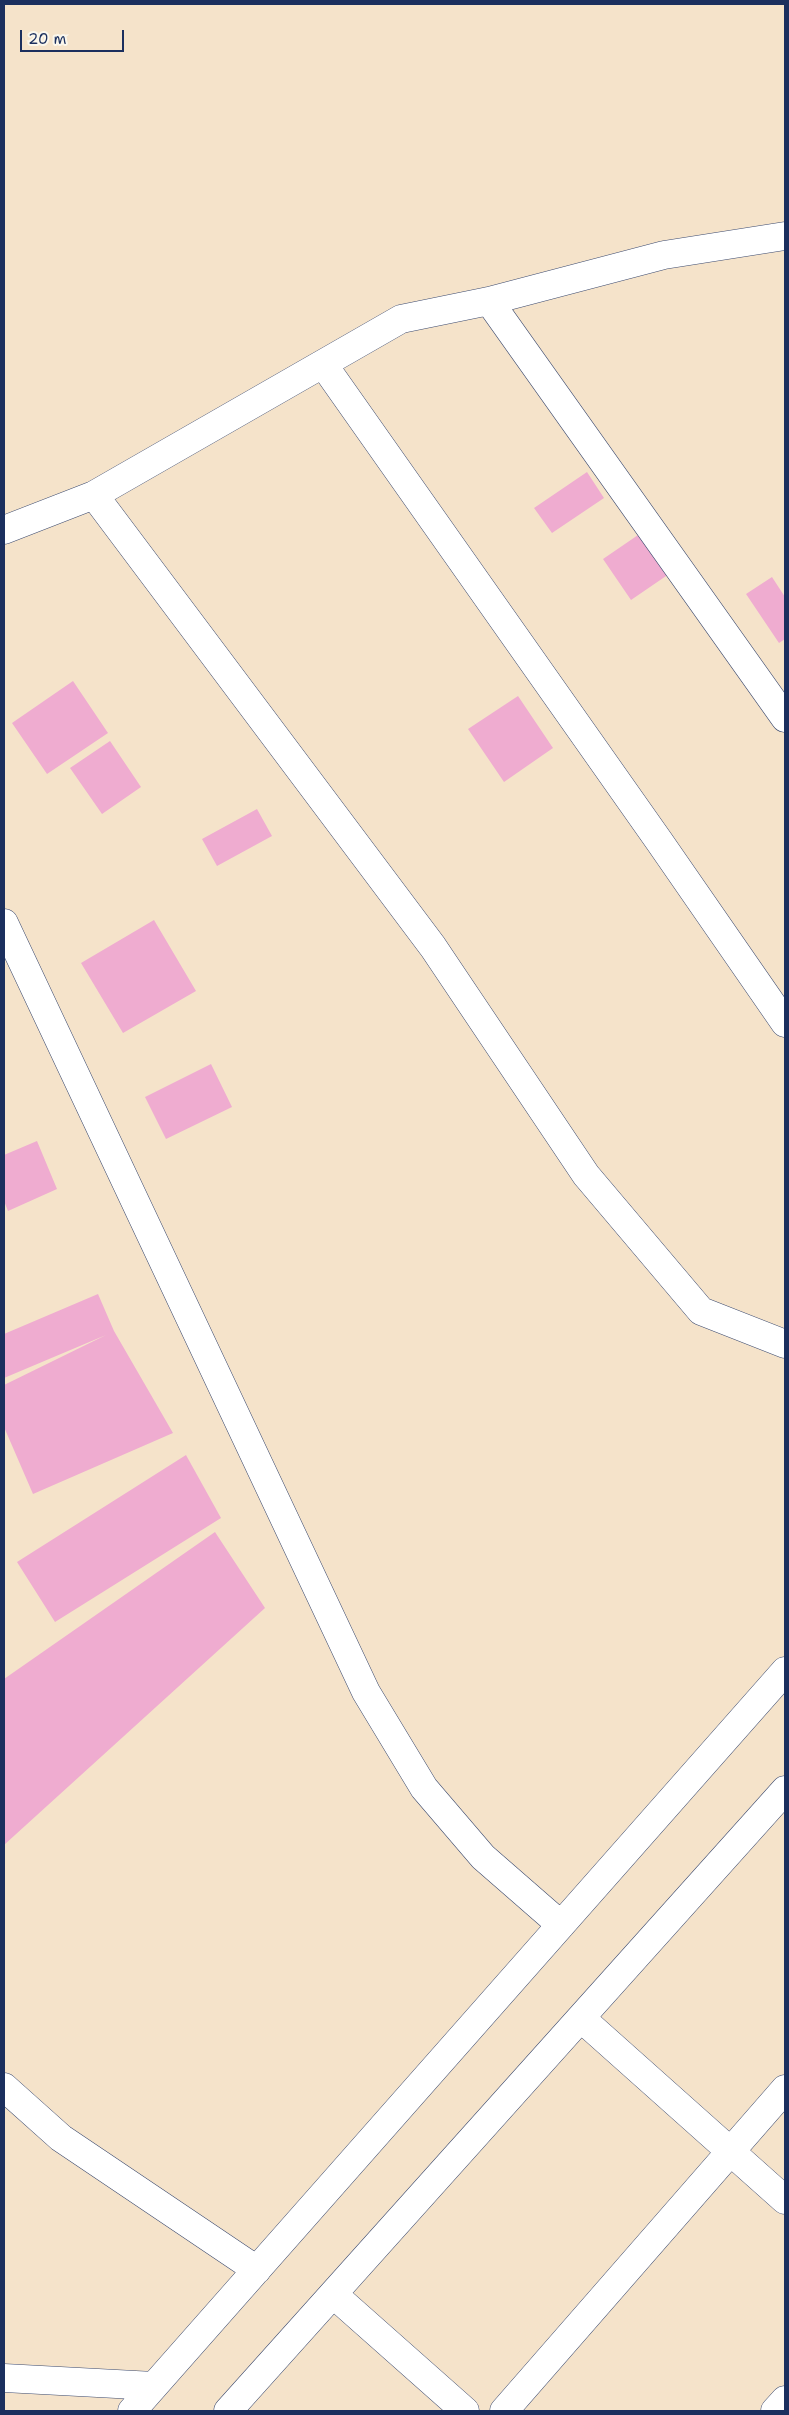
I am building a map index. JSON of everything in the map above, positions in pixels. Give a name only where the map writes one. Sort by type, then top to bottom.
[{"type":"street","points":[[4,530],[94,494],[401,319],[489,301],[664,255],[785,236]]},
{"type":"street","points":[[489,301],[785,718]]},
{"type":"street","points":[[322,364],[660,841],[785,1023]]},
{"type":"street","points":[[94,494],[433,947],[586,1175],[700,1311],[785,1344]]},
{"type":"street","points":[[4,923],[366,1692],[424,1788],[483,1857],[561,1925]]},
{"type":"street","points":[[132,2411],[785,1672]]},
{"type":"street","points":[[228,2411],[582,2019],[785,1790]]},
{"type":"street","points":[[582,2019],[785,2200]]},
{"type":"street","points":[[4,2087],[61,2138],[257,2270]]},
{"type":"street","points":[[504,2411],[785,2089]]},
{"type":"street","points":[[333,2294],[465,2411]]},
{"type":"street","points":[[4,2378],[154,2386]]},
{"type":"street","points":[[775,2411],[785,2400]]},
{"type":"building","points":[[587,472],[604,498],[552,533],[534,508]]},
{"type":"building","points":[[641,533],[669,574],[631,600],[603,559]]},
{"type":"building","points":[[772,577],[785,597],[785,639],[779,643],[746,594]]},
{"type":"building","points":[[73,681],[108,733],[47,774],[12,723]]},
{"type":"building","points":[[518,696],[553,748],[504,782],[468,729]]},
{"type":"building","points":[[110,741],[141,787],[102,814],[70,768]]},
{"type":"building","points":[[257,809],[272,836],[217,866],[202,839]]},
{"type":"building","points":[[154,920],[196,991],[123,1033],[81,963]]},
{"type":"building","points":[[211,1064],[232,1107],[166,1139],[145,1097]]},
{"type":"building","points":[[37,1141],[57,1189],[8,1211],[4,1201],[4,1155]]},
{"type":"building","points":[[98,1294],[114,1331],[173,1433],[33,1494],[4,1427],[4,1385],[106,1335],[4,1378],[4,1334]]},
{"type":"building","points":[[186,1455],[221,1518],[55,1622],[17,1562]]},
{"type":"building","points":[[215,1532],[265,1608],[4,1845],[4,1679]]}]
